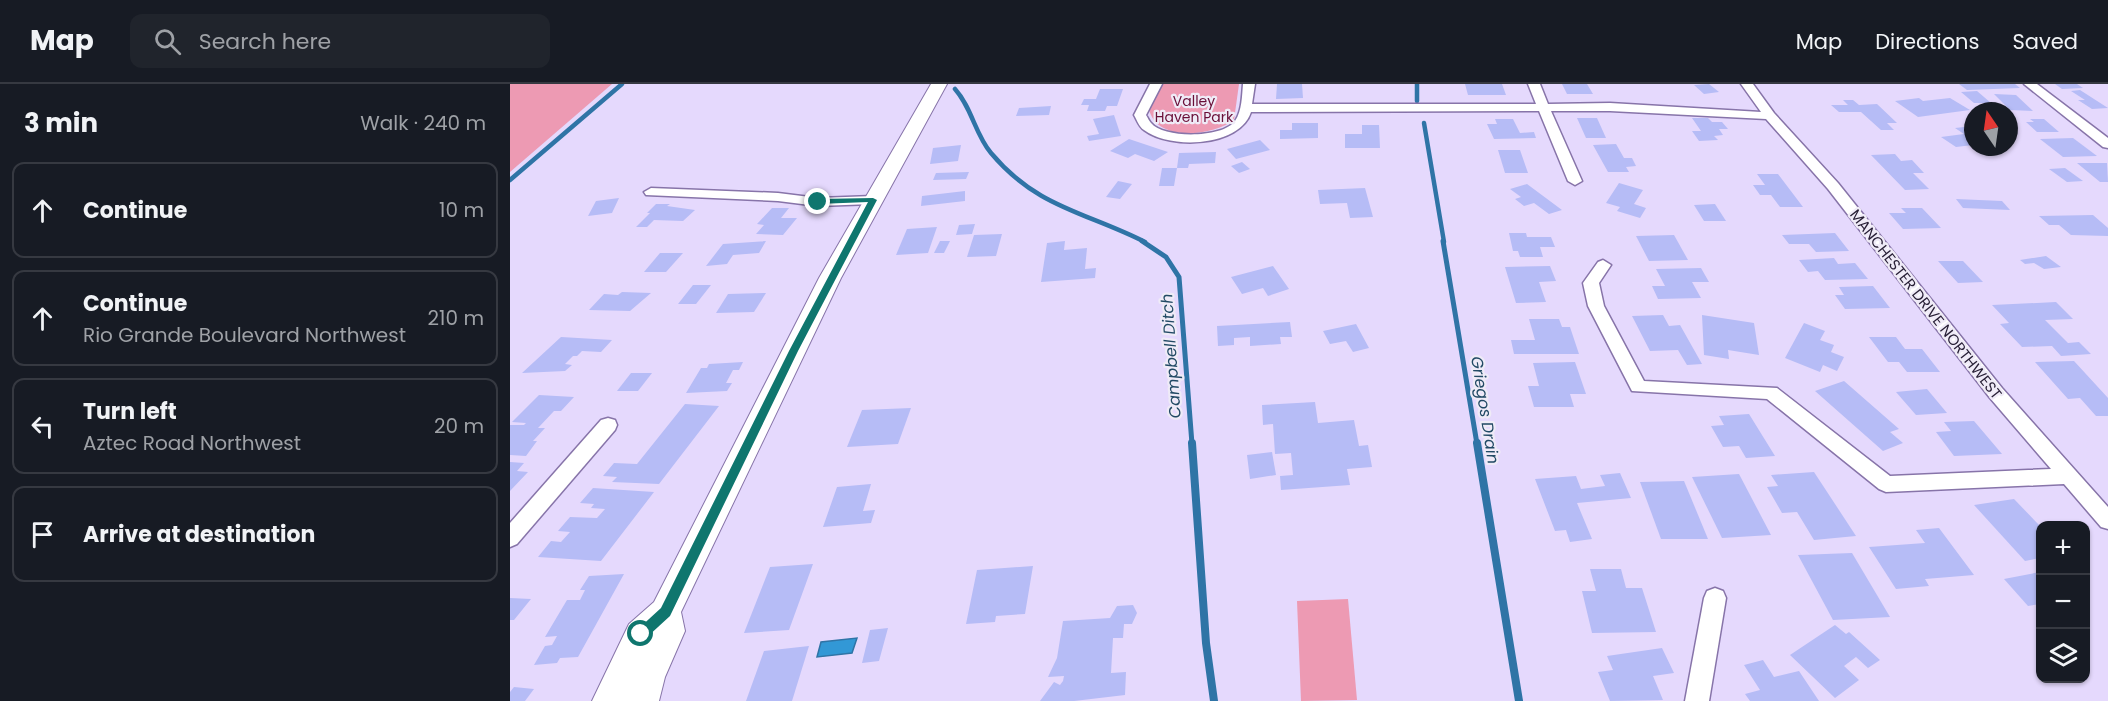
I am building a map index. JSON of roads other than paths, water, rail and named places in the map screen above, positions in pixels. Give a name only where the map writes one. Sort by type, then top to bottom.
[{"type":"main road","points":[[609,701],[641,634],[665,612],[794,351],[873,200],[939,84]]},
{"type":"main road","points":[[642,701],[648,677],[669,631],[665,612]]},
{"type":"street","points":[[1155,84],[1140,115],[1147,127],[1171,135],[1201,138],[1227,133],[1239,125],[1246,108],[1249,84]]},
{"type":"street","points":[[1534,84],[1575,181]]},
{"type":"street","name":"MANCHESTER DRIVE NORTHWEST","points":[[1747,84],[1770,116],[1833,186],[1996,393],[2108,521]]},
{"type":"street","points":[[2031,84],[2108,144]]},
{"type":"street","points":[[1246,108],[1610,107],[1770,116]]},
{"type":"street","points":[[651,192],[778,197],[818,202],[873,200]]},
{"type":"street","points":[[1603,265],[1591,283],[1596,306],[1638,387],[1771,393],[1886,484],[2069,476]]},
{"type":"street","points":[[510,538],[608,425]]},
{"type":"street","points":[[1697,701],[1715,598]]},
{"type":"water","points":[[857,638],[852,653],[817,657],[821,642]]},
{"type":"waterway","points":[[510,180],[622,84]]},
{"type":"waterway","name":"Griegos Drain","points":[[1417,84],[1417,101]]},
{"type":"waterway","name":"Campbell Ditch","points":[[955,89],[966,104],[981,138],[991,153],[1026,186],[1063,207],[1145,242]]},
{"type":"waterway","name":"Griegos Drain","points":[[1424,123],[1444,242]]},
{"type":"waterway","name":"Campbell Ditch","points":[[1142,241],[1166,257],[1179,277],[1192,444]]},
{"type":"waterway","name":"Griegos Drain","points":[[1443,241],[1477,444]]},
{"type":"waterway","name":"Campbell Ditch","points":[[1192,443],[1206,643],[1214,701]]},
{"type":"waterway","name":"Griegos Drain","points":[[1477,443],[1519,701]]},
{"type":"park label","name":"Valley Haven Park","points":[[1194,110]]}]
